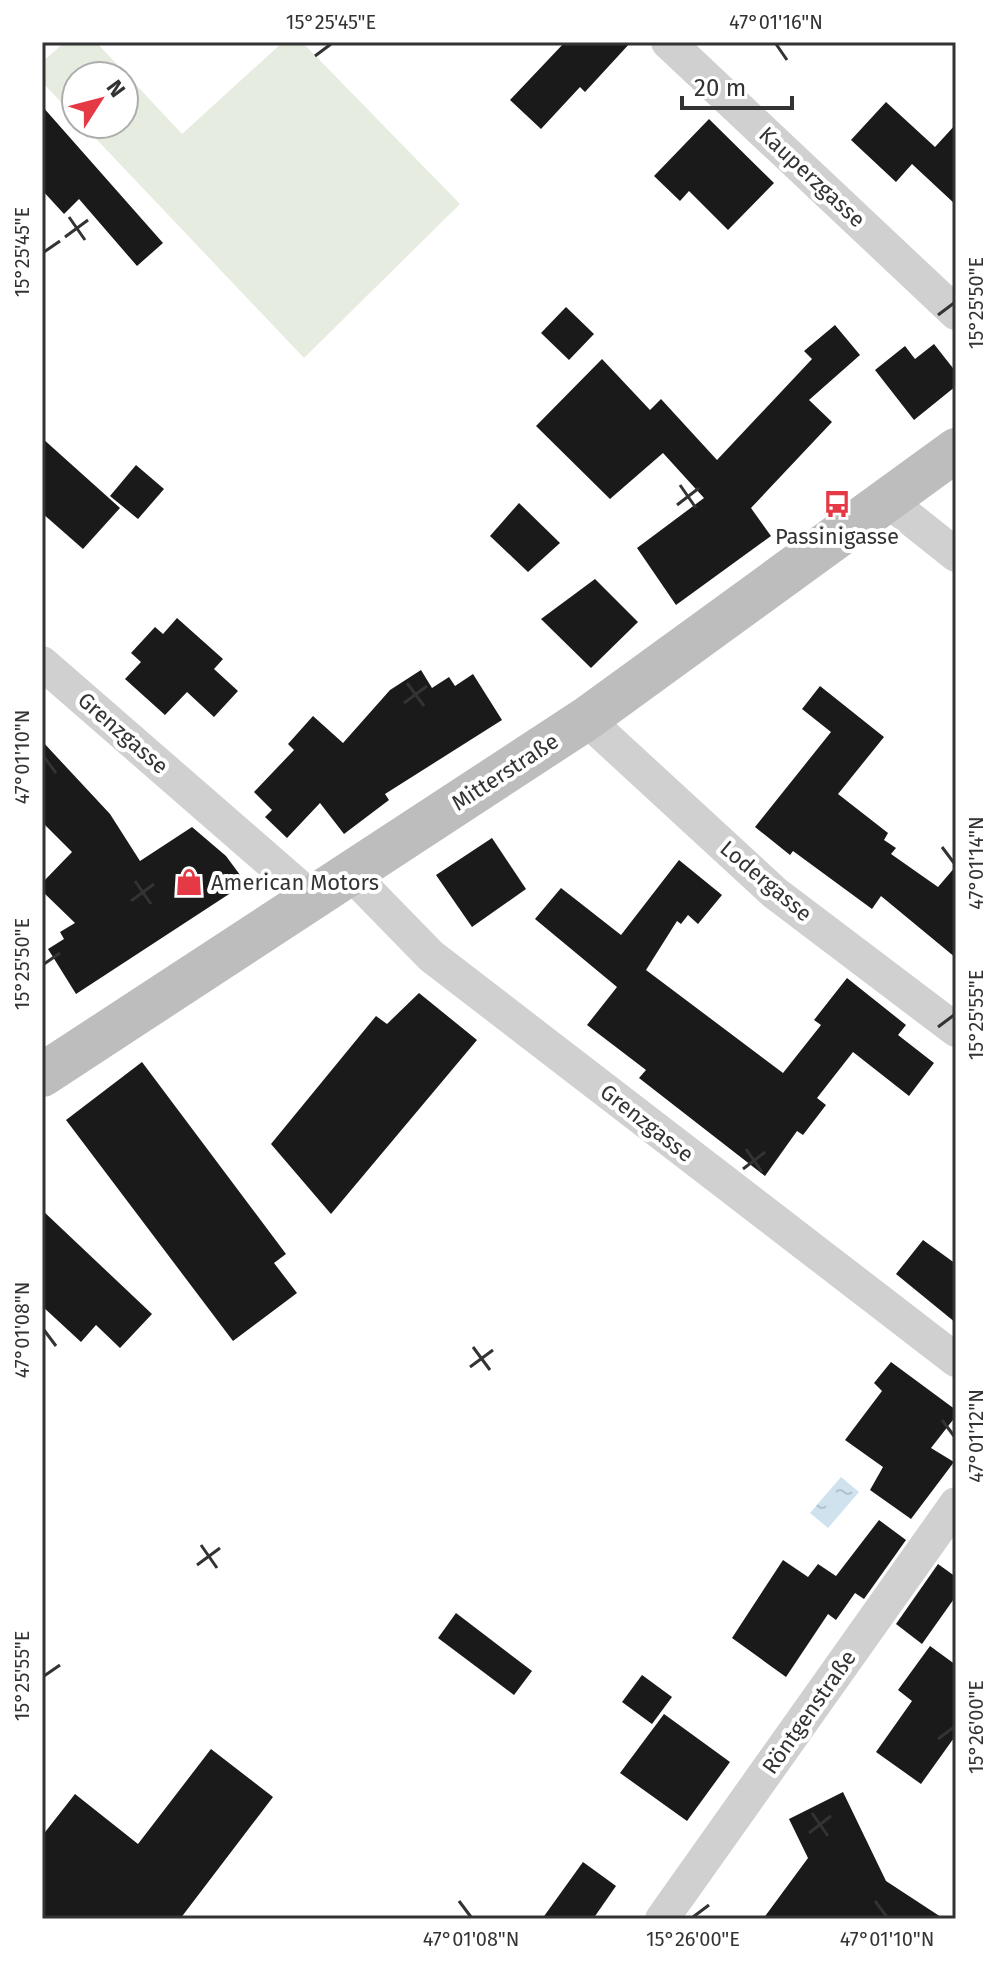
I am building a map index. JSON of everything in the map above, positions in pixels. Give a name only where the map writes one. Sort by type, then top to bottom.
[{"type":"main road","name":"Mitterstraße","points":[[42,1075],[586,719],[956,450]]},
{"type":"street","name":"Kauperzgasse","points":[[668,42],[956,313]]},
{"type":"street","points":[[887,500],[956,555]]},
{"type":"street","name":"Grenzgasse","points":[[42,663],[312,898]]},
{"type":"street","name":"Lodergasse","points":[[586,719],[599,735],[775,893],[956,1030]]},
{"type":"street","name":"Grenzgasse","points":[[350,873],[431,956],[956,1360]]},
{"type":"street","name":"Röntgenstraße","points":[[662,1919],[956,1504]]},
{"type":"shaded area","points":[[65,42],[96,42],[113,60],[60,60],[60,101],[42,82],[42,62]]},
{"type":"shaded area","points":[[283,42],[302,42],[460,204],[304,358],[97,140],[140,140],[140,89],[182,134]]},
{"type":"water","points":[[841,1477],[859,1492],[828,1528],[810,1513]]},
{"type":"building","points":[[565,42],[631,42],[585,92],[580,87],[541,129],[510,100]]},
{"type":"building","points":[[886,102],[935,147],[956,124],[956,205],[912,164],[896,182],[851,140]]},
{"type":"building","points":[[42,106],[60,126],[60,140],[72,140],[163,243],[137,266],[79,199],[64,214],[42,190]]},
{"type":"building","points":[[709,119],[774,183],[728,230],[689,191],[680,201],[654,176]]},
{"type":"building","points":[[566,307],[594,334],[569,360],[541,333]]},
{"type":"building","points":[[835,325],[860,355],[809,400],[832,422],[751,508],[771,536],[676,605],[637,548],[704,498],[663,453],[610,499],[536,426],[602,359],[650,410],[661,399],[717,460],[812,359],[804,351]]},
{"type":"building","points":[[934,344],[956,372],[956,386],[914,420],[875,370],[905,346],[915,359]]},
{"type":"building","points":[[42,438],[120,508],[83,549],[42,513]]},
{"type":"building","points":[[136,465],[164,489],[138,519],[110,496]]},
{"type":"building","points":[[519,503],[560,543],[528,572],[490,536]]},
{"type":"building","points":[[595,579],[638,622],[591,668],[541,619]]},
{"type":"building","points":[[177,618],[223,659],[214,669],[238,691],[214,717],[187,692],[165,715],[125,679],[141,662],[131,653],[155,627],[163,634]]},
{"type":"building","points":[[421,670],[432,688],[449,677],[455,686],[473,674],[502,720],[385,794],[389,800],[344,834],[320,803],[287,838],[265,817],[272,810],[254,792],[294,750],[288,744],[313,716],[343,743],[390,690]]},
{"type":"building","points":[[820,686],[884,737],[838,794],[888,833],[884,840],[896,848],[891,854],[938,887],[956,866],[956,958],[881,896],[872,909],[793,851],[790,855],[755,827],[831,732],[802,709]]},
{"type":"building","points":[[42,741],[110,814],[140,861],[192,827],[226,856],[246,883],[76,994],[48,949],[64,939],[60,932],[75,923],[42,891],[42,883],[72,852],[42,822]]},
{"type":"building","points":[[492,838],[526,889],[472,927],[436,875]]},
{"type":"building","points":[[679,860],[722,895],[698,924],[688,915],[681,924],[677,921],[646,970],[783,1073],[821,1025],[814,1020],[847,978],[906,1025],[898,1035],[934,1063],[909,1096],[853,1052],[817,1098],[826,1105],[803,1135],[797,1131],[765,1176],[639,1078],[646,1070],[587,1025],[617,987],[535,919],[561,888],[621,935]]},
{"type":"building","points":[[419,993],[477,1040],[331,1214],[271,1144],[376,1016],[387,1024]]},
{"type":"building","points":[[142,1062],[286,1254],[274,1263],[297,1293],[233,1341],[66,1120]]},
{"type":"building","points":[[42,1210],[152,1314],[120,1348],[96,1325],[81,1342],[42,1306]]},
{"type":"building","points":[[923,1240],[956,1264],[956,1323],[896,1274]]},
{"type":"building","points":[[891,1362],[956,1410],[956,1416],[931,1448],[954,1462],[911,1519],[870,1490],[883,1467],[845,1440],[882,1391],[874,1383]]},
{"type":"building","points":[[879,1520],[906,1540],[864,1599],[855,1593],[836,1620],[828,1614],[786,1677],[732,1638],[783,1560],[808,1577],[818,1564],[836,1576]]},
{"type":"building","points":[[938,1564],[956,1577],[956,1596],[922,1644],[896,1624]]},
{"type":"building","points":[[456,1613],[532,1671],[514,1695],[438,1638]]},
{"type":"building","points":[[930,1646],[956,1665],[956,1735],[921,1784],[876,1752],[912,1701],[898,1690]]},
{"type":"building","points":[[642,1675],[672,1697],[652,1724],[622,1702]]},
{"type":"building","points":[[664,1714],[730,1762],[687,1821],[620,1773]]},
{"type":"building","points":[[211,1749],[273,1797],[180,1919],[42,1919],[42,1836],[75,1794],[138,1844]]},
{"type":"building","points":[[843,1792],[886,1881],[944,1919],[763,1919],[808,1858],[789,1819]]},
{"type":"building","points":[[583,1862],[616,1886],[593,1919],[542,1919]]},
{"type":"place","name":"Passinigasse","points":[[837,504]]},
{"type":"place","name":"American Motors","points":[[189,882]]}]
